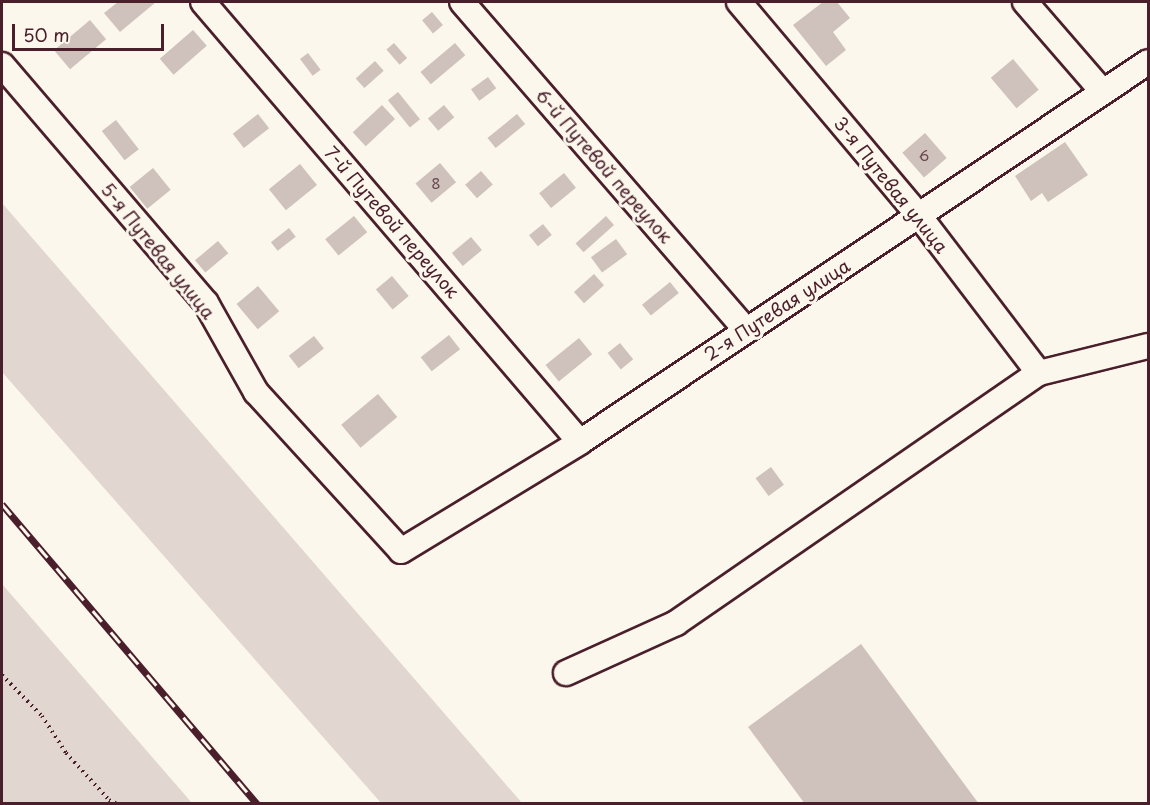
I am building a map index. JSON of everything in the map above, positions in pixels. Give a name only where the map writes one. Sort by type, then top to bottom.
[{"type":"street","name":"7-й Путевой переулок","points":[[203,2],[580,442]]},
{"type":"street","name":"6-й Путевой переулок","points":[[462,2],[747,330]]},
{"type":"street","name":"3-я Путевая улица","points":[[739,2],[920,217],[1039,373]]},
{"type":"street","points":[[1025,2],[1103,92]]},
{"type":"street","name":"2-я Путевая улица","points":[[402,551],[580,442],[1149,62]]},
{"type":"street","name":"5-я Путевая улица","points":[[2,65],[206,303],[256,392],[402,551]]},
{"type":"street","points":[[566,673],[676,623],[1039,373],[1149,346]]},
{"type":"path","points":[[2,675],[42,716],[66,753],[109,800],[117,804]]},
{"type":"shaded area","points":[[2,203],[522,803],[381,803],[2,372]]},
{"type":"shaded area","points":[[2,584],[192,803],[2,803]]},
{"type":"building","points":[[118,2],[156,2],[120,32],[104,13]]},
{"type":"building","points":[[823,2],[837,2],[850,18],[833,32],[846,50],[826,66],[793,25]]},
{"type":"building","points":[[432,12],[443,25],[433,33],[422,20]]},
{"type":"building","points":[[90,20],[106,39],[70,69],[54,50]]},
{"type":"building","points":[[193,30],[207,46],[174,75],[160,59]]},
{"type":"building","points":[[394,43],[407,58],[400,65],[386,50]]},
{"type":"building","points":[[455,43],[465,55],[431,84],[421,72]]},
{"type":"building","points":[[308,53],[321,70],[313,76],[300,59]]},
{"type":"building","points":[[1013,59],[1039,90],[1016,108],[991,78]]},
{"type":"building","points":[[375,61],[384,71],[364,88],[356,78]]},
{"type":"building","points":[[488,77],[496,88],[479,101],[471,89]]},
{"type":"building","points":[[398,92],[420,119],[410,127],[388,100]]},
{"type":"building","points":[[382,105],[395,119],[366,146],[353,132]]},
{"type":"building","points":[[444,105],[454,117],[438,131],[428,118]]},
{"type":"building","points":[[258,114],[269,128],[244,148],[233,134]]},
{"type":"building","points":[[517,114],[525,124],[496,148],[487,138]]},
{"type":"building","points":[[116,120],[139,149],[125,160],[102,131]]},
{"type":"building","points":[[925,133],[947,158],[924,178],[902,153]]},
{"type":"building","points":[[1065,142],[1088,175],[1048,202],[1042,193],[1031,201],[1015,176]]},
{"type":"building","points":[[440,163],[456,182],[432,203],[415,184]]},
{"type":"building","points":[[300,164],[317,185],[286,210],[269,189]]},
{"type":"building","points":[[153,168],[171,190],[147,209],[130,187]]},
{"type":"building","points":[[481,171],[493,185],[477,198],[465,185]]},
{"type":"building","points":[[564,173],[576,188],[551,208],[539,193]]},
{"type":"building","points":[[354,216],[367,232],[338,256],[325,239]]},
{"type":"building","points":[[606,216],[614,225],[584,252],[576,243]]},
{"type":"building","points":[[543,224],[552,235],[538,246],[529,235]]},
{"type":"building","points":[[289,228],[296,237],[278,251],[271,242]]},
{"type":"building","points":[[471,237],[482,250],[463,266],[452,253]]},
{"type":"building","points":[[616,239],[627,254],[602,273],[591,257]]},
{"type":"building","points":[[218,241],[228,253],[205,273],[195,260]]},
{"type":"building","points":[[594,274],[604,285],[584,303],[574,292]]},
{"type":"building","points":[[392,276],[409,296],[393,309],[376,289]]},
{"type":"building","points":[[670,282],[679,293],[651,316],[642,305]]},
{"type":"building","points":[[258,286],[279,311],[258,329],[237,304]]},
{"type":"building","points":[[449,335],[460,349],[432,371],[421,357]]},
{"type":"building","points":[[314,336],[324,349],[299,368],[289,356]]},
{"type":"building","points":[[579,338],[592,354],[559,381],[546,365]]},
{"type":"building","points":[[620,343],[633,359],[621,369],[608,353]]},
{"type":"building","points":[[378,394],[397,417],[361,448],[341,425]]},
{"type":"building","points":[[771,467],[784,485],[769,496],[756,478]]},
{"type":"building","points":[[861,644],[979,804],[805,804],[748,727]]},
{"type":"railway","points":[[2,504],[257,804]]}]
